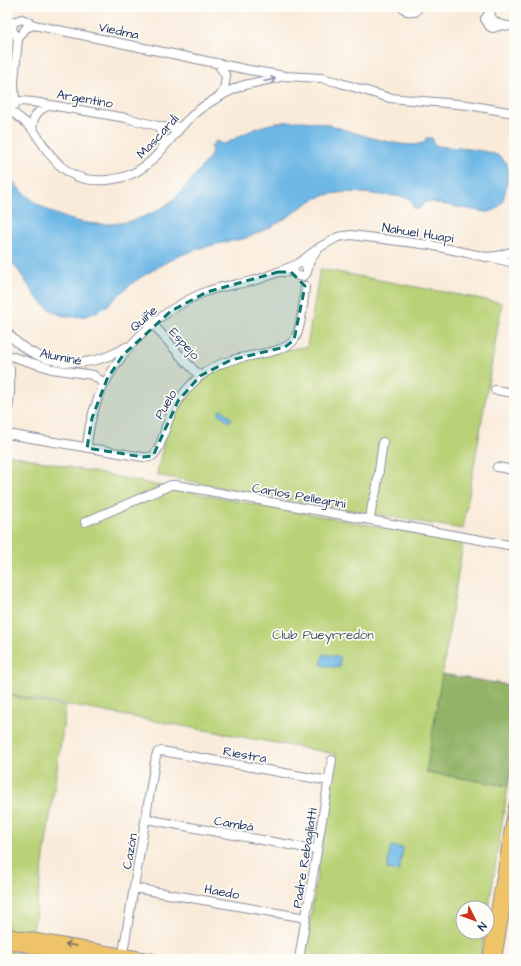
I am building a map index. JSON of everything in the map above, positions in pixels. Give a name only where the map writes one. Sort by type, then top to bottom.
[{"type":"main road","points":[[488,959],[514,806]]},
{"type":"main road","points":[[496,959],[514,851]]},
{"type":"main road","points":[[7,934],[153,959]]},
{"type":"main road","points":[[7,944],[94,959]]},
{"type":"street","points":[[402,7],[411,12],[415,12],[419,7]]},
{"type":"street","points":[[491,9],[485,18],[488,24],[493,28],[502,25],[514,27]]},
{"type":"street","name":"Viedma","points":[[18,39],[12,26],[14,22],[22,19],[34,25],[235,67]]},
{"type":"street","points":[[16,116],[14,82],[18,39],[26,28],[34,25]]},
{"type":"street","points":[[217,63],[230,88],[235,89],[286,76]]},
{"type":"street","points":[[220,96],[224,90],[227,70],[235,67],[286,76],[321,78],[390,98],[468,105],[514,113]]},
{"type":"street","points":[[249,70],[252,76],[249,85]]},
{"type":"street","name":"Mascardi","points":[[32,129],[48,154],[58,164],[71,173],[87,180],[100,181],[118,179],[126,177],[153,161],[182,126],[203,107],[220,96],[235,89]]},
{"type":"street","name":"Argentino","points":[[7,100],[51,105],[126,118],[167,128],[182,126]]},
{"type":"street","points":[[32,129],[33,122],[38,112],[43,107],[51,105]]},
{"type":"street","points":[[7,108],[32,129]]},
{"type":"street","points":[[158,126],[163,137],[161,150]]},
{"type":"street","name":"Nahuel Huapi","points":[[297,264],[326,243],[338,237],[351,235],[430,245],[486,257],[497,256],[514,251]]},
{"type":"street","points":[[296,275],[301,276],[307,272],[310,261],[320,247]]},
{"type":"street","points":[[486,257],[514,263]]},
{"type":"street","points":[[296,275],[294,271],[297,264],[305,264],[307,272]]},
{"type":"street","name":"Quiñe","points":[[87,448],[92,418],[102,389],[113,369],[136,340],[153,324],[171,311],[207,292],[255,280],[297,264]]},
{"type":"street","points":[[278,272],[292,272],[305,286]]},
{"type":"street","name":"Puelo","points":[[7,434],[148,458],[152,456],[158,449],[166,424],[178,401],[200,376],[214,367],[230,360],[278,349],[290,344],[297,335],[307,272]]},
{"type":"street","name":"Espejo","points":[[153,324],[178,354],[200,376]]},
{"type":"street","points":[[8,335],[30,350],[53,360],[68,363],[80,363],[106,358],[120,351],[136,340]]},
{"type":"street","name":"Aluminé","points":[[7,355],[52,368],[93,375],[102,382],[102,389]]},
{"type":"street","points":[[93,375],[102,375],[113,369],[113,361],[106,358]]},
{"type":"street","points":[[7,360],[10,369],[7,419]]},
{"type":"street","points":[[10,369],[17,362],[24,360]]},
{"type":"street","points":[[495,390],[514,393]]},
{"type":"street","points":[[370,520],[384,442]]},
{"type":"street","points":[[497,467],[514,470]]},
{"type":"street","name":"Carlos Pellegrini","points":[[85,522],[171,485],[176,485],[514,546]]},
{"type":"street","name":"Riestra","points":[[158,752],[162,751],[328,781]]},
{"type":"street","name":"Cazón","points":[[123,953],[156,756],[158,752]]},
{"type":"street","name":"Padre Rebagliatti","points":[[299,959],[332,760]]},
{"type":"street","name":"Cambá","points":[[146,819],[317,850]]},
{"type":"street","name":"Haedo","points":[[134,888],[306,918]]},
{"type":"highlighted area","points":[[278,272],[291,272],[305,286],[294,340],[285,347],[231,360],[200,376],[178,401],[153,456],[143,457],[87,448],[92,418],[107,379],[123,355],[171,311],[207,292]]},
{"type":"green space","points":[[320,269],[502,303],[463,529],[283,499],[157,475],[160,457],[170,423],[186,394],[198,382],[212,371],[229,363],[294,348],[307,347]]},
{"type":"green space","name":"Club Pueyrredón","points":[[7,454],[194,493],[463,542],[427,772],[508,786],[490,900],[455,900],[455,940],[484,940],[480,959],[304,959],[336,754],[7,694]]},
{"type":"green space","points":[[442,674],[514,686],[507,706],[514,727],[513,758],[508,786],[426,772]]},
{"type":"green space","points":[[7,695],[66,707],[32,938],[7,934]]},
{"type":"green space","points":[[7,950],[21,953],[20,959],[7,959]]},
{"type":"water","points":[[297,121],[325,124],[376,139],[405,145],[416,145],[425,142],[426,138],[432,138],[437,146],[478,150],[499,156],[506,163],[508,168],[504,197],[496,209],[485,212],[431,202],[425,202],[420,208],[417,209],[413,207],[410,199],[395,196],[350,192],[327,195],[304,205],[279,222],[252,236],[205,247],[172,259],[136,281],[110,304],[90,315],[81,317],[72,317],[59,314],[50,309],[36,296],[14,264],[7,257],[7,173],[22,191],[40,205],[60,216],[82,222],[104,224],[127,222],[149,215],[175,198],[186,187],[210,157],[212,152],[211,146],[216,141],[225,144],[260,127],[276,123]]},
{"type":"water","points":[[221,409],[232,419],[229,422],[218,413]]},
{"type":"water","points":[[323,654],[340,657],[339,668],[321,665]]},
{"type":"water","points":[[391,846],[403,848],[399,871],[387,869]]}]
